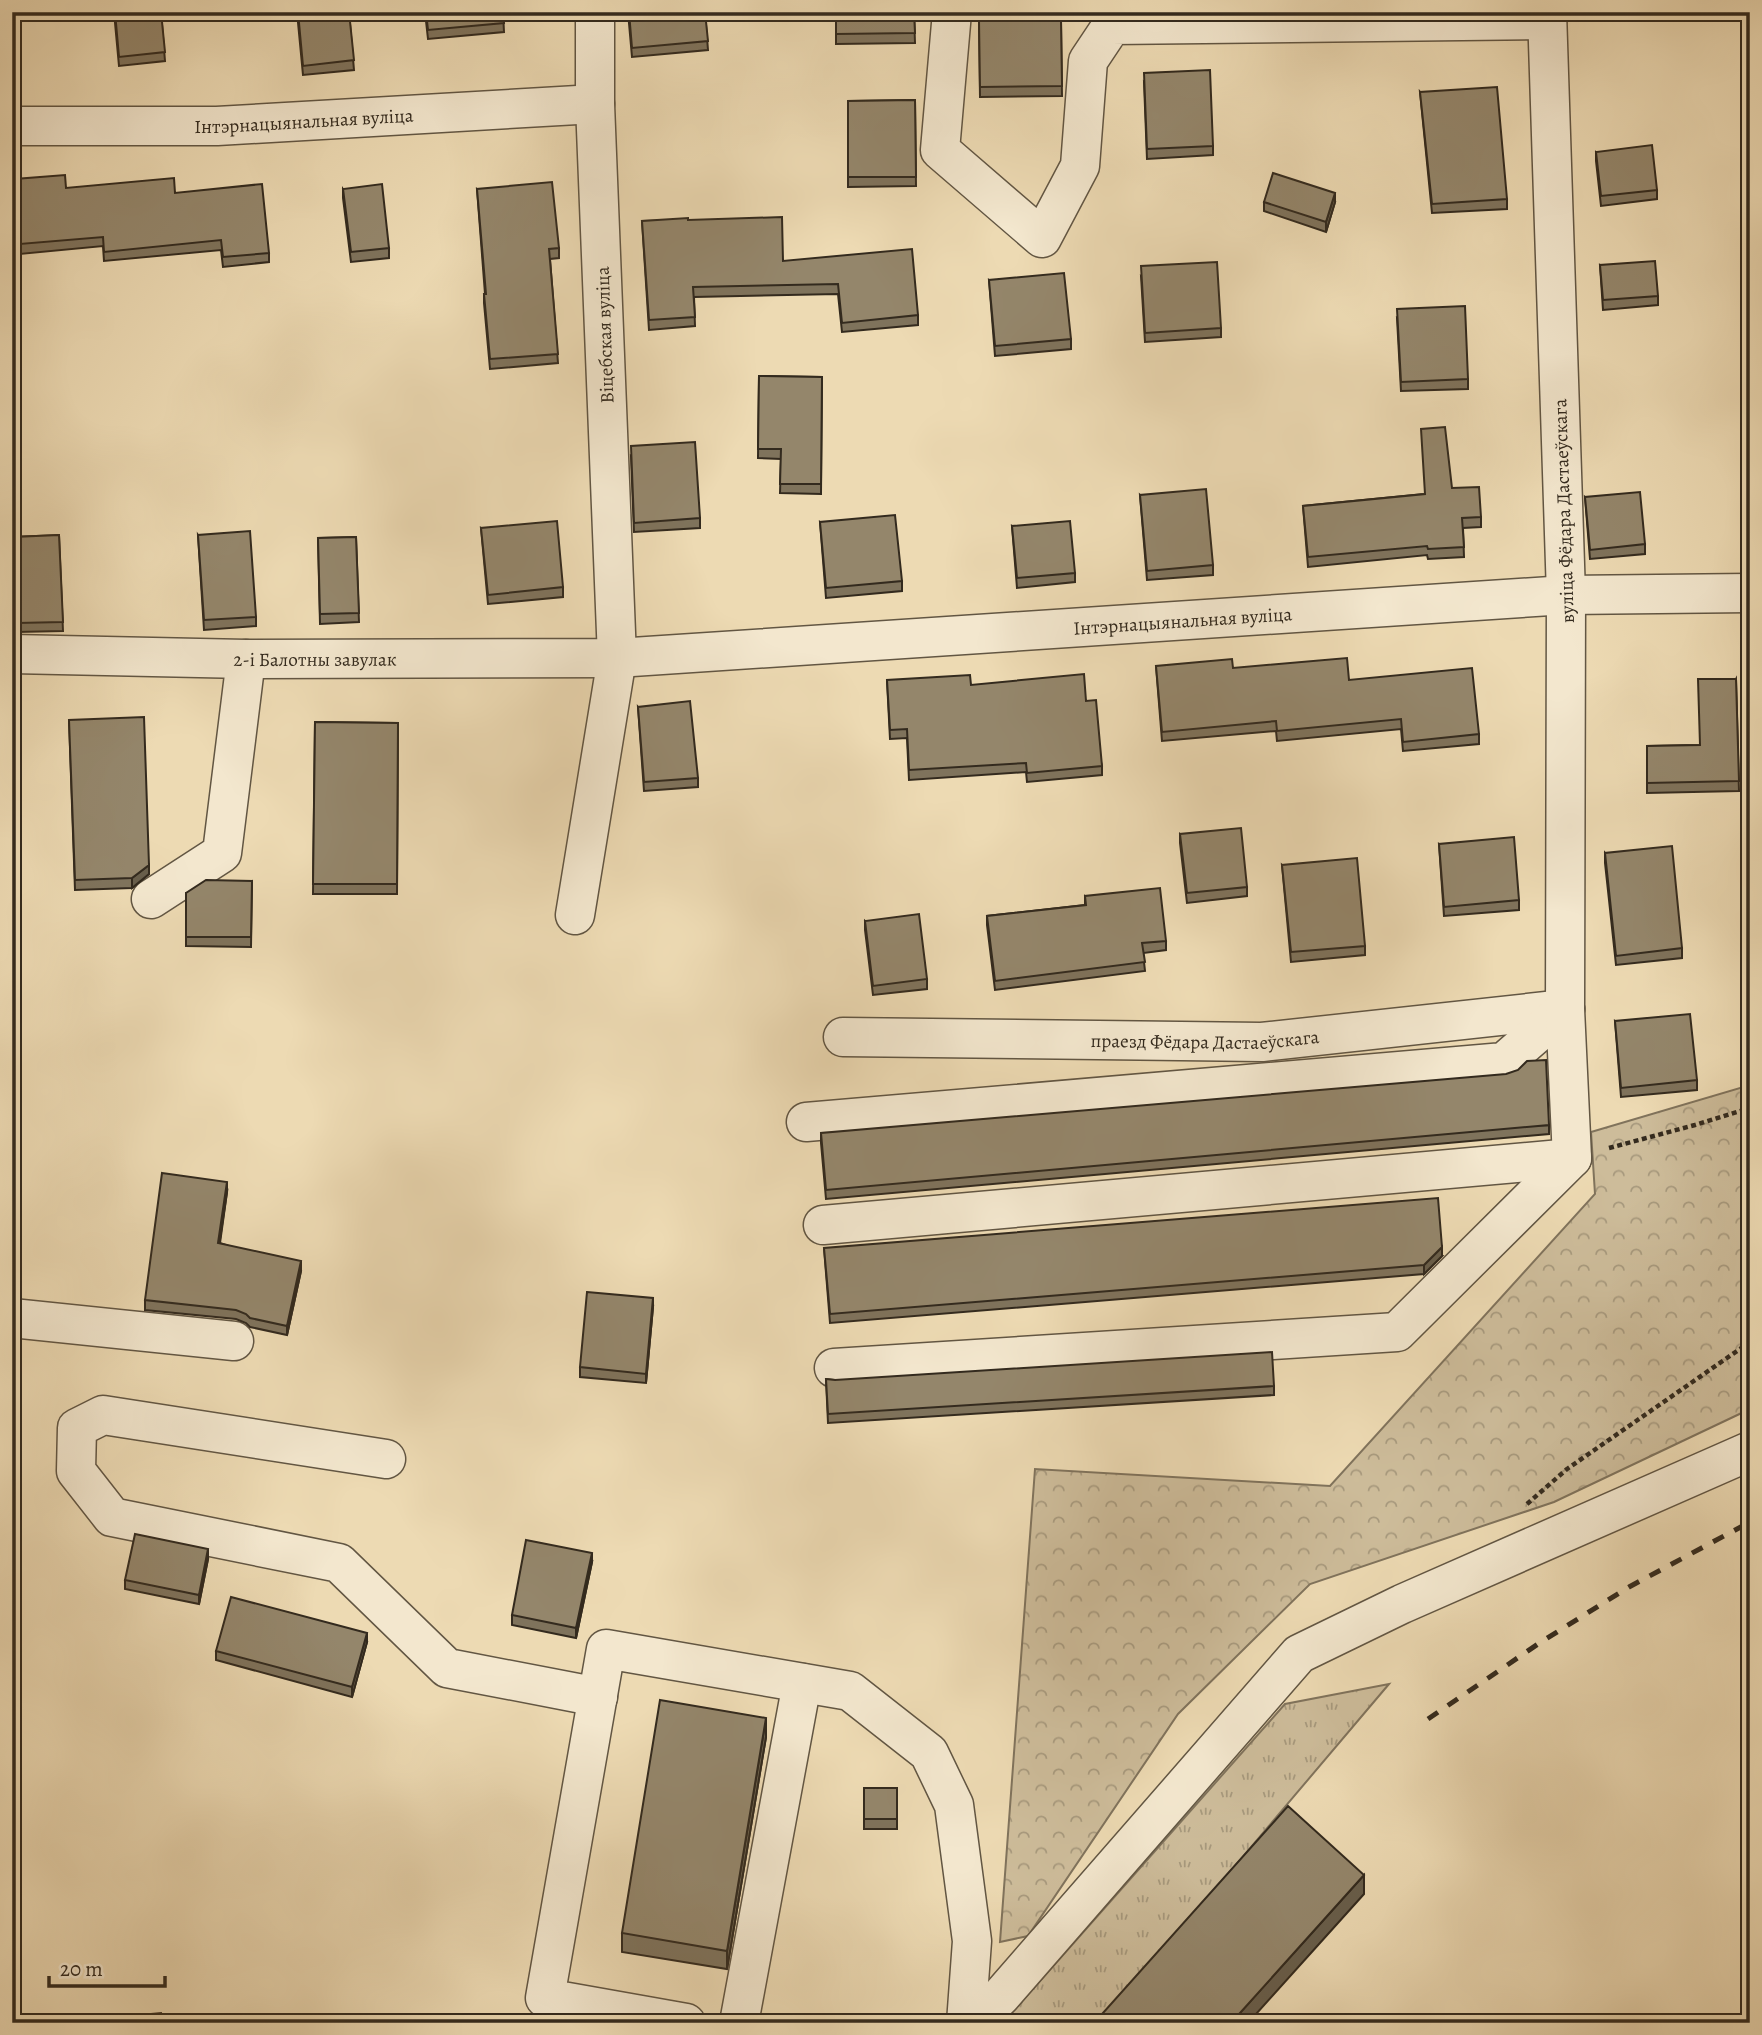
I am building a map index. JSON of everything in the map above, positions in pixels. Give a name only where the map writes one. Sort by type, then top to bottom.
[{"type":"street","name":"Віцебская вуліца","points":[[575,915],[617,658],[595,104],[595,12]]},
{"type":"street","points":[[952,12],[940,149],[1042,238],[1080,166],[1088,61],[1112,25],[1547,16]]},
{"type":"street","name":"вуліца Фёдара Дастаеўскага","points":[[1547,16],[1566,595],[1565,1009],[1572,1158]]},
{"type":"street","name":"Інтэрнацыянальная вуліца","points":[[12,126],[216,126],[595,104]]},
{"type":"street","name":"Інтэрнацыянальная вуліца","points":[[617,658],[1566,595],[1750,593]]},
{"type":"street","name":"2-і Балотны завулак","points":[[12,654],[246,659],[617,658]]},
{"type":"street","points":[[151,899],[222,853],[246,659]]},
{"type":"street","points":[[806,1122],[1504,1062],[1565,1009]]},
{"type":"street","name":"праезд Фёдара Дастаеўскага","points":[[843,1037],[1262,1042],[1565,1009]]},
{"type":"street","points":[[823,1224],[1572,1158]]},
{"type":"street","points":[[834,1368],[1397,1332],[1572,1158]]},
{"type":"street","points":[[12,1318],[234,1341]]},
{"type":"street","points":[[386,1459],[103,1415],[77,1428],[76,1471],[112,1517],[339,1563],[447,1668],[598,1697]]},
{"type":"street","points":[[973,2023],[1001,1996],[1299,1654],[1402,1604],[1750,1451]]},
{"type":"street","points":[[686,2023],[545,1997],[606,1649],[849,1691],[929,1753],[954,1805],[972,1941],[966,2023]]},
{"type":"street","points":[[739,2023],[802,1683]]},
{"type":"path","points":[[1572,1158],[1750,1108]]},
{"type":"path","points":[[1519,1511],[1567,1469],[1750,1342]]},
{"type":"green space","points":[[1750,1085],[1750,1409],[1554,1502],[1310,1584],[1178,1714],[1028,1936],[1000,1942],[1035,1469],[1330,1486],[1595,1194],[1591,1132]]},
{"type":"green space","points":[[1389,1684],[1102,2023],[1003,2023],[1285,1704]]},
{"type":"building","points":[[115,12],[161,12],[165,52],[119,57]]},
{"type":"building","points":[[298,12],[349,12],[354,60],[303,66]]},
{"type":"building","points":[[426,12],[503,12],[504,23],[428,30]]},
{"type":"building","points":[[629,12],[705,12],[708,41],[632,48]]},
{"type":"building","points":[[836,12],[914,12],[915,33],[836,34]]},
{"type":"building","points":[[979,21],[1061,21],[1062,86],[980,87]]},
{"type":"building","points":[[1210,70],[1213,146],[1147,149],[1144,73]]},
{"type":"building","points":[[1497,87],[1507,199],[1432,204],[1420,92]]},
{"type":"building","points":[[915,100],[916,177],[848,177],[848,101]]},
{"type":"building","points":[[1652,145],[1657,190],[1601,196],[1596,152]]},
{"type":"building","points":[[1273,173],[1335,193],[1326,222],[1264,202]]},
{"type":"building","points":[[65,175],[66,188],[174,178],[175,193],[262,184],[269,253],[223,257],[221,240],[104,252],[103,237],[20,244],[15,179]]},
{"type":"building","points":[[552,182],[559,248],[549,249],[558,354],[490,359],[477,189]]},
{"type":"building","points":[[382,184],[389,248],[351,252],[343,189]]},
{"type":"building","points":[[782,217],[783,261],[912,249],[918,315],[842,323],[838,284],[693,287],[695,317],[649,320],[642,221]]},
{"type":"building","points":[[1655,261],[1658,296],[1603,300],[1600,265]]},
{"type":"building","points":[[1217,262],[1221,328],[1145,333],[1141,266]]},
{"type":"building","points":[[1064,273],[1071,339],[995,346],[989,280]]},
{"type":"building","points":[[1465,306],[1468,379],[1401,382],[1397,309]]},
{"type":"building","points":[[759,376],[822,377],[821,484],[780,484],[781,449],[758,449]]},
{"type":"building","points":[[1445,427],[1452,488],[1479,487],[1481,517],[1462,518],[1464,547],[1428,549],[1427,546],[1308,557],[1303,506],[1425,494],[1421,429]]},
{"type":"building","points":[[695,442],[700,518],[634,523],[631,446]]},
{"type":"building","points":[[1206,489],[1213,565],[1147,571],[1140,495]]},
{"type":"building","points":[[1640,492],[1645,544],[1590,550],[1585,497]]},
{"type":"building","points":[[895,515],[902,581],[826,588],[820,522]]},
{"type":"building","points":[[557,521],[563,587],[488,595],[481,528]]},
{"type":"building","points":[[1070,521],[1075,573],[1017,578],[1012,526]]},
{"type":"building","points":[[250,531],[256,617],[204,620],[198,535]]},
{"type":"building","points":[[59,535],[63,622],[17,623],[13,537]]},
{"type":"building","points":[[356,537],[359,613],[320,614],[318,538]]},
{"type":"building","points":[[1347,658],[1349,680],[1472,668],[1479,734],[1403,742],[1401,719],[1277,731],[1276,721],[1162,732],[1156,666],[1232,659],[1233,668]]},
{"type":"building","points":[[1084,674],[1086,701],[1096,700],[1102,766],[1027,773],[1026,763],[909,770],[907,729],[890,730],[887,680],[970,675],[971,685]]},
{"type":"building","points":[[1698,679],[1736,679],[1739,781],[1647,783],[1647,746],[1700,745]]},
{"type":"building","points":[[690,701],[698,778],[644,782],[638,707]]},
{"type":"building","points":[[144,717],[149,865],[132,878],[75,880],[69,720]]},
{"type":"building","points":[[315,722],[398,723],[397,884],[313,884]]},
{"type":"building","points":[[1241,828],[1247,887],[1187,893],[1180,834]]},
{"type":"building","points":[[1514,837],[1519,900],[1444,907],[1439,844]]},
{"type":"building","points":[[1672,846],[1682,948],[1616,956],[1605,853]]},
{"type":"building","points":[[1357,858],[1365,946],[1291,952],[1282,865]]},
{"type":"building","points":[[206,880],[252,881],[251,937],[186,937],[186,893]]},
{"type":"building","points":[[1160,888],[1166,941],[1142,943],[1145,962],[995,981],[987,916],[1086,905],[1085,896]]},
{"type":"building","points":[[919,914],[927,979],[873,986],[865,921]]},
{"type":"building","points":[[1690,1014],[1697,1080],[1621,1088],[1615,1021]]},
{"type":"building","points":[[1546,1060],[1549,1125],[826,1190],[821,1133],[1506,1074],[1518,1070],[1527,1061]]},
{"type":"building","points":[[162,1173],[227,1182],[218,1243],[301,1261],[287,1326],[250,1318],[236,1310],[145,1300]]},
{"type":"building","points":[[1438,1198],[1442,1247],[1424,1265],[830,1314],[824,1248]]},
{"type":"building","points":[[587,1292],[653,1298],[646,1374],[580,1367]]},
{"type":"building","points":[[1272,1352],[1274,1386],[828,1414],[826,1379]]},
{"type":"building","points":[[135,1534],[208,1549],[199,1595],[125,1580]]},
{"type":"building","points":[[526,1540],[592,1553],[576,1628],[512,1615]]},
{"type":"building","points":[[231,1597],[367,1633],[352,1687],[216,1651]]},
{"type":"building","points":[[660,1700],[766,1718],[727,1951],[622,1933]]},
{"type":"building","points":[[864,1788],[897,1788],[897,1819],[864,1819]]},
{"type":"building","points":[[1288,1806],[1364,1875],[1231,2023],[1094,2023]]},
{"type":"building","points":[[161,2013],[162,2023],[85,2023],[85,2020]]},
{"type":"railway","points":[[1428,1719],[1541,1642],[1629,1587],[1750,1522]]}]
